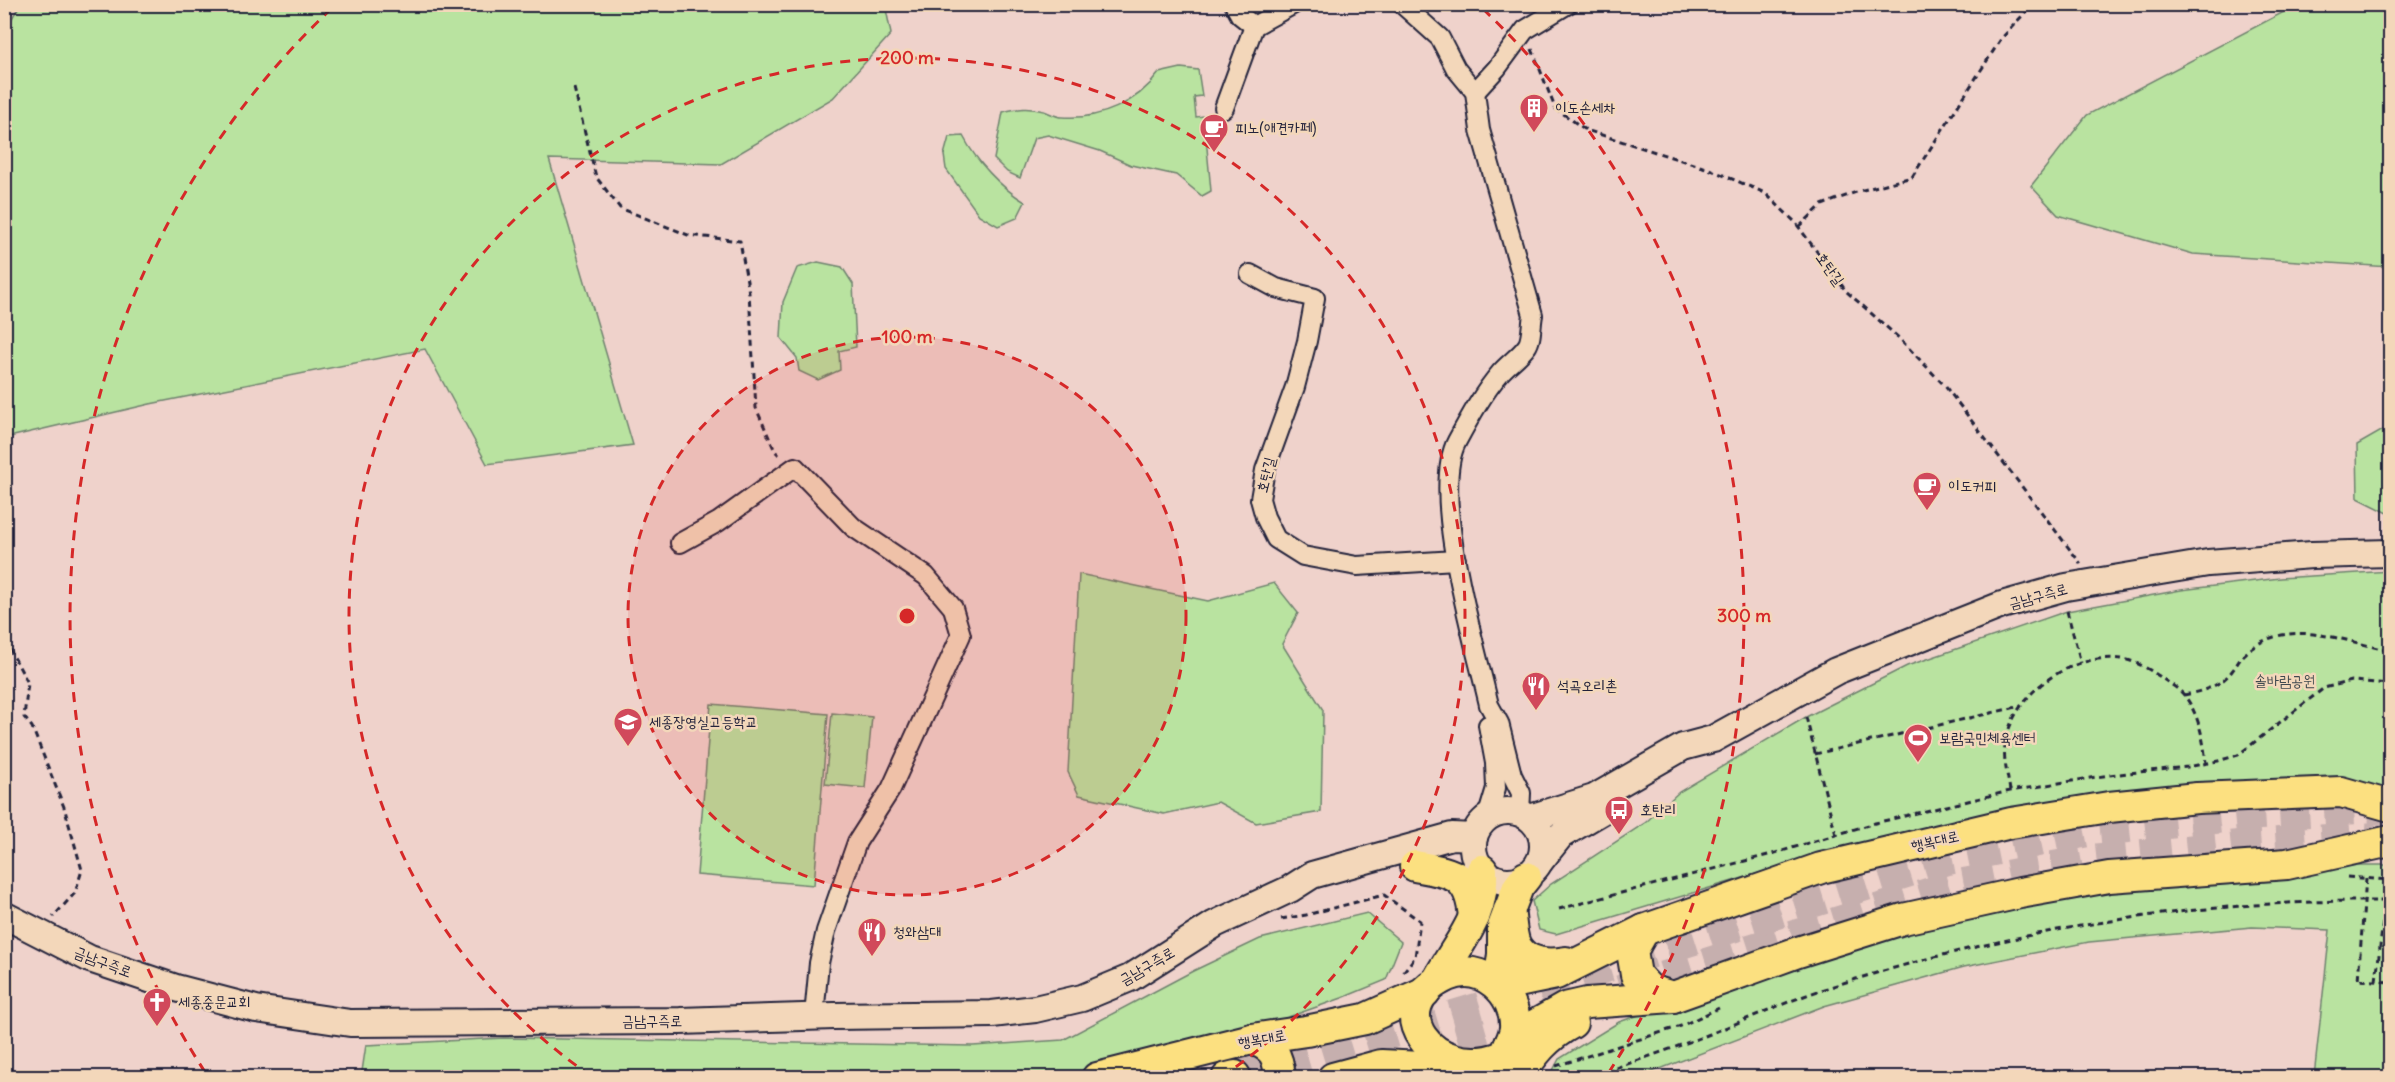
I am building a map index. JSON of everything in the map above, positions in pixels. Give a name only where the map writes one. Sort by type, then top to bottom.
[{"type":"highway","name":"행복대로","points":[[1499,986],[1556,974],[1644,930],[1821,868],[2011,823],[2087,810],[2197,798],[2342,792],[2391,806]]},
{"type":"highway","points":[[1505,1064],[1521,1033],[1565,1008],[1587,1003],[1673,997],[1798,952],[1903,919],[2109,877],[2287,864],[2391,842]]},
{"type":"highway","points":[[1415,866],[1446,871],[1465,884],[1472,897],[1474,920]]},
{"type":"highway","points":[[1499,986],[1503,954],[1503,927],[1518,887],[1533,869]]},
{"type":"highway","points":[[1444,1073],[1428,1057],[1419,1042],[1414,1025],[1417,1008],[1474,920],[1483,888],[1482,870]]},
{"type":"highway","points":[[1509,910],[1516,945],[1532,961],[1551,965],[1590,958]]},
{"type":"highway","points":[[1644,930],[1632,951],[1636,975],[1650,990],[1673,997]]},
{"type":"highway","points":[[1431,986],[1452,974],[1469,973],[1485,977],[1499,986],[1509,999],[1514,1013],[1515,1029],[1505,1064]]},
{"type":"highway","name":"행복대로","points":[[1097,1077],[1252,1039],[1306,1031],[1365,1018],[1431,986]]},
{"type":"highway","points":[[1252,1039],[1267,1044],[1278,1060],[1280,1077]]},
{"type":"highway","points":[[1333,1077],[1381,1065],[1444,1073],[1473,1072],[1505,1064]]},
{"type":"main road","name":"금남구즉로","points":[[1525,815],[1594,798],[1683,747],[1713,739],[1836,671],[2002,605],[2066,587],[2208,563],[2312,555],[2391,553]]},
{"type":"main road","name":"금남구즉로","points":[[1533,869],[1561,835],[1584,820],[1702,757],[1713,739]]},
{"type":"main road","points":[[1290,888],[1306,896],[1382,873],[1440,859],[1468,858],[1482,870],[1491,877],[1503,881],[1514,881],[1533,869],[1544,849],[1543,838],[1538,827],[1525,815],[1509,810],[1497,812],[1480,827],[1473,849],[1482,870]]},
{"type":"main road","name":"금남구즉로","points":[[4,915],[90,959],[176,988],[256,1009],[339,1022],[680,1021],[814,1016],[992,1014],[1035,1009],[1082,998],[1130,978],[1215,924],[1312,875],[1480,827]]},
{"type":"street","points":[[1234,4],[1240,15],[1254,26]]},
{"type":"street","points":[[1224,108],[1254,26],[1294,4]]},
{"type":"street","points":[[1402,4],[1440,38],[1456,69],[1475,92],[1480,130],[1533,315],[1528,345],[1501,372],[1476,408],[1455,445],[1449,477],[1451,530],[1456,560],[1489,705],[1499,723],[1512,775],[1521,793],[1525,815]]},
{"type":"street","points":[[1475,92],[1497,68],[1525,30],[1568,4]]},
{"type":"street","name":"호탄길","points":[[1250,274],[1276,288],[1315,298],[1295,387],[1264,470],[1260,499],[1265,517],[1276,539],[1303,556],[1357,566],[1456,560]]},
{"type":"street","points":[[680,543],[718,522],[795,466],[852,527],[888,548],[926,576],[953,608],[961,635],[891,789],[857,842],[826,931],[819,963],[814,1016]]},
{"type":"street","points":[[1480,827],[1496,788],[1495,763],[1488,721],[1489,705]]},
{"type":"path","points":[[1799,227],[1822,205],[1859,191],[1912,177],[2001,39],[2033,4]]},
{"type":"path","name":"호탄길","points":[[1525,30],[1555,108],[1586,130],[1709,169],[1765,194],[1799,227],[1845,291],[1900,339],[1945,386],[2094,582]]},
{"type":"path","points":[[574,88],[596,177],[620,208],[688,235],[740,241],[749,294],[756,408],[775,451],[795,466]]},
{"type":"path","points":[[2067,611],[2080,663]]},
{"type":"path","points":[[2184,695],[2217,685],[2232,673],[2244,654],[2251,648],[2281,634],[2304,632],[2391,651]]},
{"type":"path","points":[[4,639],[28,683],[24,717],[32,727],[64,807],[81,870],[75,893],[38,933]]},
{"type":"path","points":[[2010,791],[2004,761],[2010,724],[2033,691],[2056,673],[2080,663],[2122,659],[2154,672],[2184,695],[2203,737],[2206,764]]},
{"type":"path","points":[[1558,909],[1631,889],[1703,873],[1875,823],[2010,791],[2109,775],[2206,764],[2238,755],[2324,688],[2352,681],[2391,684]]},
{"type":"path","points":[[1815,754],[2021,706]]},
{"type":"path","points":[[1806,717],[1836,835]]},
{"type":"path","points":[[2376,981],[2391,852]]},
{"type":"path","points":[[2339,877],[2391,880]]},
{"type":"path","points":[[2366,878],[2358,980],[2391,982]]},
{"type":"path","points":[[1586,1077],[1708,1035],[1821,990],[1978,945],[2063,928],[2228,906],[2391,901]]},
{"type":"path","points":[[1548,1069],[1682,1026],[1720,1007]]},
{"type":"green space","points":[[885,4],[891,34],[833,98],[721,164],[549,159],[633,445],[487,464],[425,349],[150,404],[5,438],[4,31],[20,5]]},
{"type":"green space","points":[[2297,5],[2390,5],[2390,267],[2193,254],[2058,215],[2031,186],[2087,115]]},
{"type":"green space","points":[[1181,68],[1198,70],[1202,96],[1194,97],[1196,117],[1204,116],[1211,191],[1202,196],[1176,175],[1131,165],[1100,151],[1048,135],[1034,138],[1020,178],[1007,172],[994,159],[1003,112],[1028,109],[1044,111],[1060,117],[1090,116],[1129,101],[1150,84],[1159,73]]},
{"type":"green space","points":[[963,136],[990,173],[1025,202],[1017,218],[998,226],[979,215],[946,169],[944,155],[949,137]]},
{"type":"green space","points":[[818,262],[842,267],[853,284],[856,347],[839,351],[840,370],[818,380],[799,371],[797,358],[781,338],[783,302],[797,268]]},
{"type":"green space","points":[[2390,426],[2390,514],[2358,498],[2357,445]]},
{"type":"green space","name":"솔바람공원","points":[[2390,571],[2390,787],[2358,787],[1949,823],[1766,871],[1556,934],[1539,930],[1532,901],[1551,884],[1645,823],[1679,792],[1806,717],[1907,666],[2067,611],[2181,590],[2280,578]]},
{"type":"green space","points":[[1079,574],[1208,601],[1274,583],[1298,613],[1282,644],[1323,710],[1321,812],[1256,823],[1218,802],[1164,814],[1079,795],[1068,772]]},
{"type":"green space","points":[[711,704],[828,714],[814,885],[697,875]]},
{"type":"green space","points":[[832,713],[872,717],[865,788],[825,784]]},
{"type":"green space","points":[[2328,865],[2390,865],[2390,1077],[2314,1077],[2330,930],[2252,927],[2089,942],[1964,967],[1824,1006],[1639,1077],[1549,1078],[1559,1059],[1619,1022],[1689,998],[1998,905]]},
{"type":"green space","points":[[1367,913],[1401,942],[1386,980],[1280,1020],[1067,1077],[361,1078],[366,1045],[504,1038],[973,1046],[1063,1040],[1193,971],[1260,939]]},
{"type":"tunnel","points":[[1235,1076],[1300,1061],[1500,1001],[1948,860],[2088,832],[2246,816],[2358,809],[2387,810]]},
{"type":"tunnel","points":[[1620,990],[1953,885],[2091,859],[2249,844],[2358,837],[2375,838]]},
{"type":"tunnel","points":[[1414,1052],[1538,1017]]},
{"type":"place","name":"이도손세차","points":[[1534,134]]},
{"type":"place","name":"피노(애견카페)","points":[[1214,154]]},
{"type":"place","name":"이도커피","points":[[1927,512]]},
{"type":"place","name":"석곡오리촌","points":[[1536,712]]},
{"type":"place","name":"세종장영실고등학교","points":[[628,748]]},
{"type":"place","name":"보람국민체육센터","points":[[1918,764]]},
{"type":"place","name":"호탄리","points":[[1619,836]]},
{"type":"place","name":"청와삼대","points":[[872,958]]},
{"type":"place","name":"세종중문교회","points":[[157,1028]]}]
